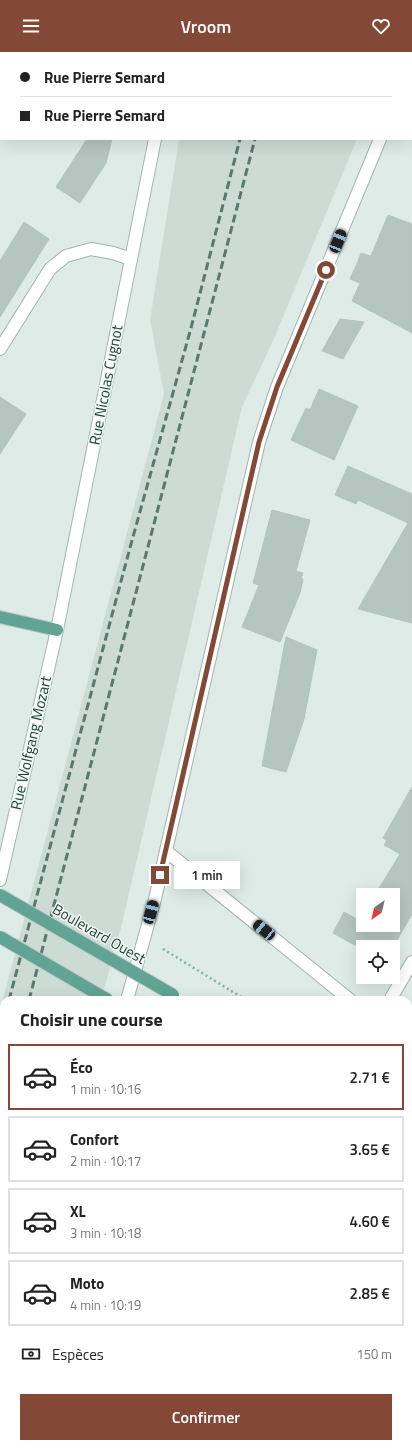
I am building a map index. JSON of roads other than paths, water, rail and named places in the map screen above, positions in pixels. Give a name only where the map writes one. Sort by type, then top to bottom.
[{"type":"main road","points":[[0,617],[57,630]]},
{"type":"main road","name":"Boulevard Ouest","points":[[0,895],[174,996]]},
{"type":"main road","points":[[0,936],[101,996]]},
{"type":"street","name":"Rue Nicolas Cugnot","points":[[57,630],[155,140]]},
{"type":"street","points":[[128,996],[166,851],[259,442],[277,387],[380,140]]},
{"type":"street","points":[[0,350],[50,269],[66,256],[90,249],[112,253],[131,259]]},
{"type":"street","name":"Rue Wolfgang Mozart","points":[[0,880],[57,630]]},
{"type":"street","points":[[166,851],[345,996]]},
{"type":"street","points":[[392,996],[412,962]]},
{"type":"railway","points":[[10,996],[131,544],[191,328],[240,140]]},
{"type":"railway","points":[[30,996],[255,140]]}]
